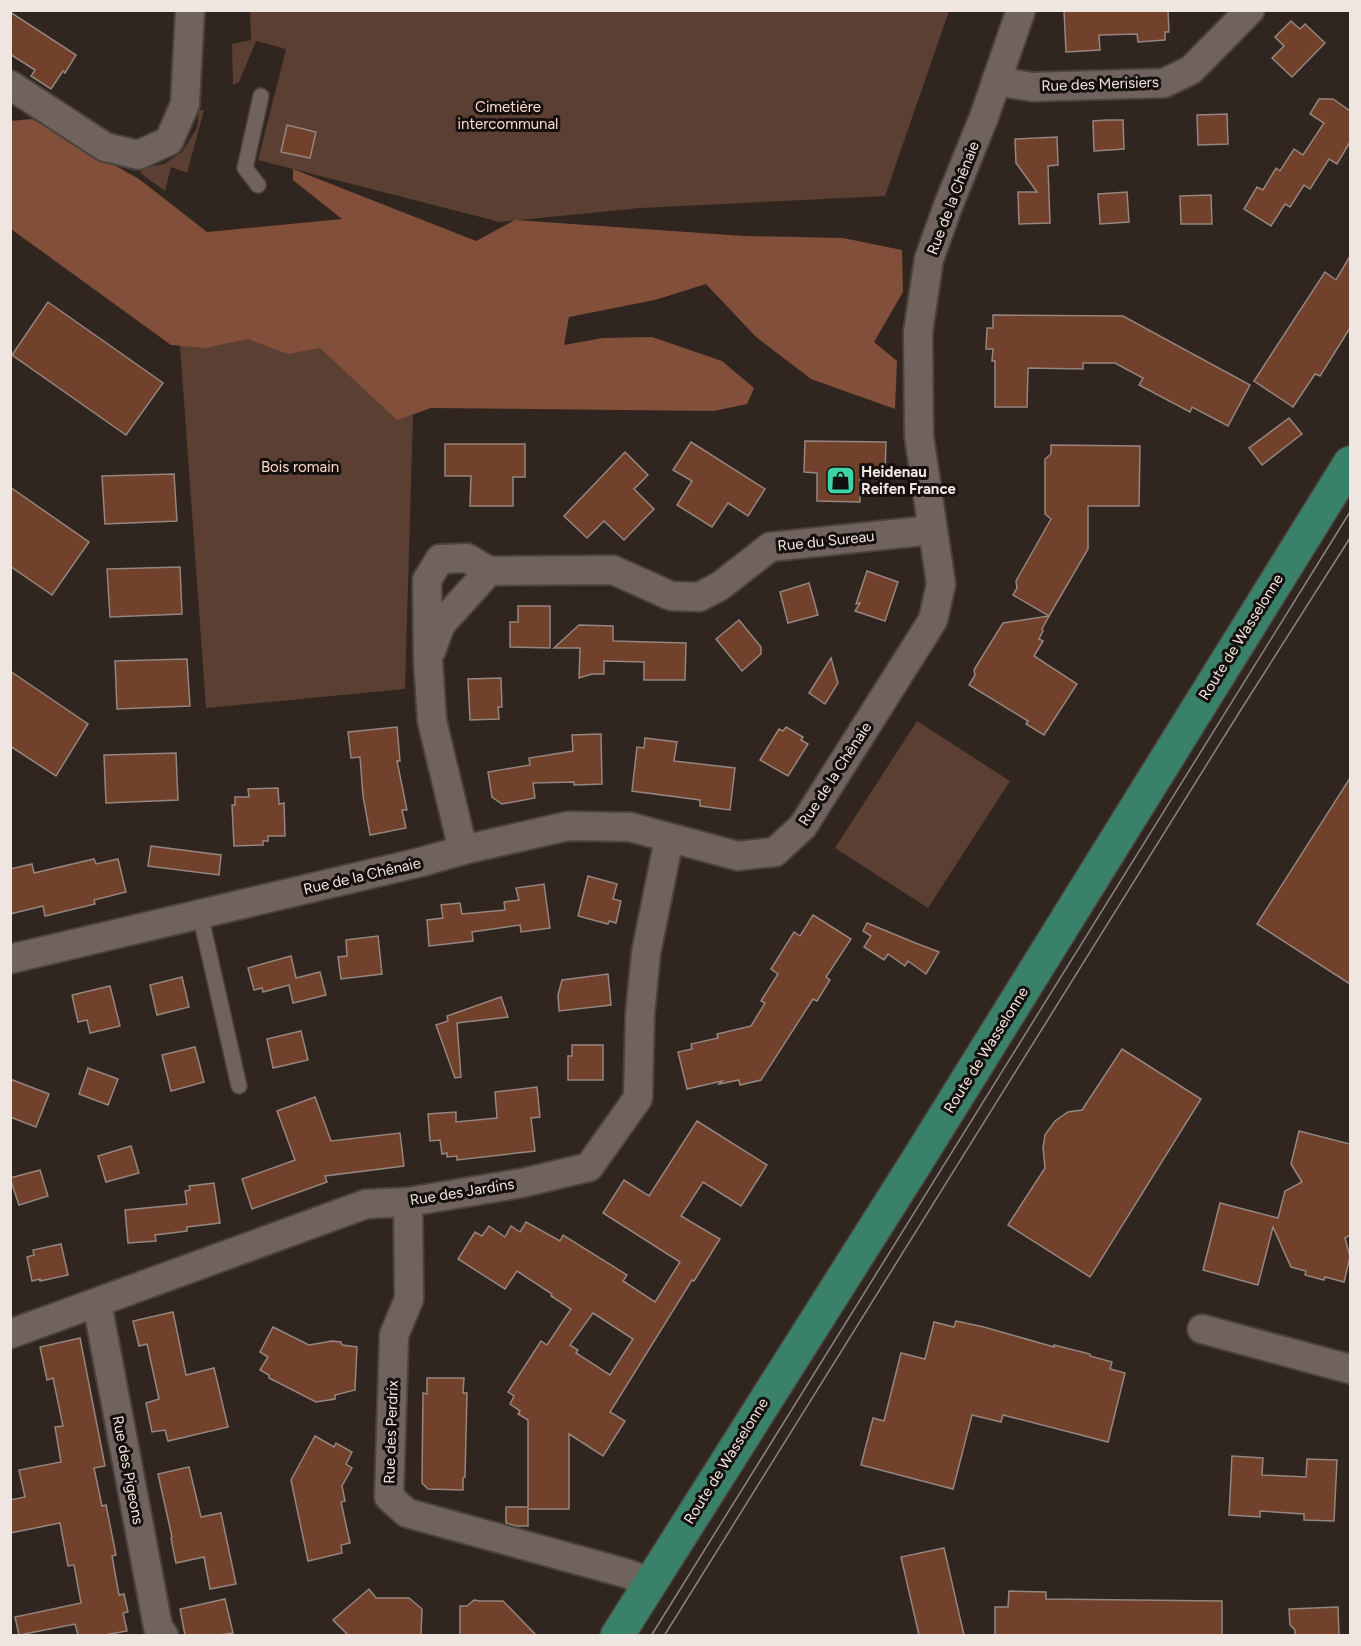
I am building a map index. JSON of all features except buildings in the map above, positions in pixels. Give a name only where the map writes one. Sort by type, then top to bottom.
[{"type":"main road","name":"Route de Wasselonne","points":[[617,1635],[917,1161],[1350,463]]},
{"type":"street","points":[[10,85],[105,147],[138,154],[169,141],[185,104],[190,10]]},
{"type":"street","name":"Rue de la Chênaie","points":[[10,959],[568,826],[630,827],[738,856],[775,852],[803,826],[933,620],[941,584],[919,436],[918,332],[929,259],[984,117],[1021,10]]},
{"type":"street","name":"Rue des Merisiers","points":[[996,81],[1032,87],[1164,83],[1191,70],[1250,10]]},
{"type":"street","name":"Rue du Sureau","points":[[463,850],[432,721],[428,660],[428,580],[440,559],[466,558],[489,571],[613,570],[671,596],[699,597],[720,586],[770,547],[932,530]]},
{"type":"street","name":"Rue du Sureau","points":[[428,660],[441,624],[489,571]]},
{"type":"street","name":"Rue des Jardins","points":[[10,1334],[366,1204],[408,1202],[522,1182],[589,1167],[638,1098],[640,1014],[646,953],[669,839]]},
{"type":"street","name":"Rue des Perdrix","points":[[408,1202],[409,1299],[394,1335],[389,1497],[407,1513],[625,1573],[650,1582]]},
{"type":"street","name":"Rue des Pigeons","points":[[97,1303],[158,1627],[164,1635]]},
{"type":"street","points":[[1202,1329],[1350,1369]]},
{"type":"lane","points":[[258,185],[244,168],[261,96]]},
{"type":"lane","points":[[200,914],[239,1086]]},
{"type":"green space","name":"Cimetière intercommunal","points":[[250,10],[949,11],[885,196],[640,208],[500,222],[258,160],[286,49],[256,41],[239,82],[233,85],[232,44],[251,40]]},
{"type":"green space","points":[[199,110],[204,110],[187,173],[171,167],[165,191],[140,173],[143,168],[164,164],[182,152],[197,128]]},
{"type":"green space","name":"Bois romain","points":[[292,310],[413,416],[405,689],[206,708],[178,318]]},
{"type":"green space","points":[[917,721],[1010,781],[928,908],[835,848]]},
{"type":"shaded area","points":[[32,119],[139,179],[207,232],[342,219],[293,180],[293,169],[476,241],[515,220],[744,236],[843,238],[902,250],[903,292],[874,342],[897,361],[895,409],[811,379],[756,337],[706,284],[655,300],[569,317],[564,345],[603,338],[652,337],[722,361],[754,388],[747,404],[714,411],[431,408],[397,420],[320,348],[288,354],[248,339],[205,348],[171,345],[11,229],[11,121]]},
{"type":"tram line","points":[[651,1636],[1350,512]]},
{"type":"tram line","points":[[664,1636],[1350,538]]},
{"type":"place","name":"Heidenau Reifen France","points":[[840,481]]}]
